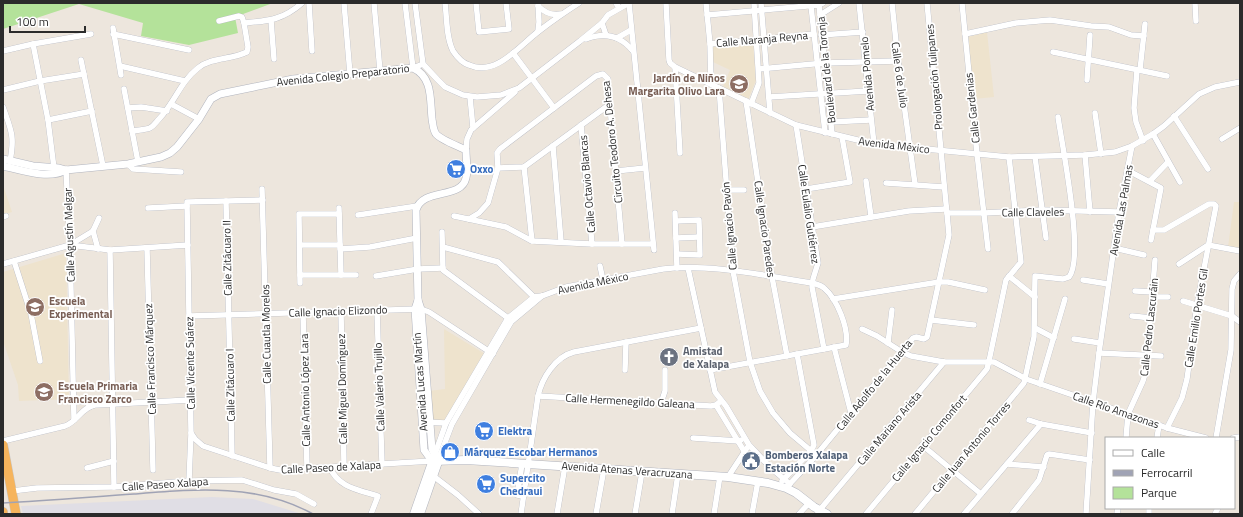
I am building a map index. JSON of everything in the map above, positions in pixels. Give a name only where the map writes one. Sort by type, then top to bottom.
[{"type":"highway","points":[[3,445],[16,514]]},
{"type":"main road","name":"Avenida Atenas Veracruzana","points":[[435,459],[724,476],[758,481],[778,486],[788,486],[818,510]]},
{"type":"main road","name":"Avenida México","points":[[416,514],[435,459]]},
{"type":"street","points":[[244,23],[271,20],[287,13],[302,3]]},
{"type":"street","points":[[309,3],[312,51]]},
{"type":"street","points":[[344,3],[350,74]]},
{"type":"street","points":[[374,3],[380,71]]},
{"type":"street","points":[[358,215],[417,206],[425,198],[455,190],[466,180],[466,150],[439,137],[435,133],[426,80],[423,74],[413,68],[405,3]]},
{"type":"street","points":[[415,3],[423,64]]},
{"type":"street","points":[[445,3],[451,44],[458,58],[465,64],[473,67],[488,67],[496,64],[513,53],[538,31],[579,3]]},
{"type":"street","points":[[476,3],[479,32],[509,29],[506,3]]},
{"type":"street","points":[[454,216],[506,227],[532,241],[622,244],[653,247],[629,3]]},
{"type":"street","name":"Avenida Colegio Preparatorio","points":[[466,150],[468,136],[473,128],[519,88],[602,23],[617,6],[629,3]]},
{"type":"street","name":"Avenida México","points":[[666,3],[670,63],[675,67],[796,125],[874,144],[977,154],[1035,157],[1084,155],[1114,152],[1132,146]]},
{"type":"street","points":[[706,3],[710,44],[711,84]]},
{"type":"street","points":[[749,103],[760,82],[754,3]]},
{"type":"street","points":[[820,15],[839,3]]},
{"type":"street","name":"Avenida Pomelo","points":[[860,3],[874,144]]},
{"type":"street","name":"Calle 6 de Julio","points":[[892,3],[898,60],[915,184]]},
{"type":"street","name":"Prolongación Tulipanes","points":[[927,3],[944,187]]},
{"type":"street","name":"Calle Gardenias","points":[[962,3],[988,249]]},
{"type":"street","points":[[1196,3],[1196,20]]},
{"type":"street","points":[[707,15],[754,10],[762,6],[811,6],[821,4]]},
{"type":"street","name":"Boulevard de la Toronja","points":[[821,4],[820,15],[824,63],[832,134]]},
{"type":"street","points":[[538,5],[540,22],[538,31]]},
{"type":"street","points":[[538,5],[547,13],[563,14]]},
{"type":"street","points":[[762,6],[770,113]]},
{"type":"street","name":"Boulevard de la Toronja","points":[[811,6],[825,133]]},
{"type":"street","points":[[132,131],[150,128],[166,112],[185,81],[199,67],[207,63],[247,52],[248,47],[242,18],[239,16],[219,21]]},
{"type":"street","points":[[271,20],[274,59]]},
{"type":"street","points":[[965,34],[1016,23],[1058,20],[1091,26],[1109,27],[1131,35],[1144,36]]},
{"type":"street","points":[[602,23],[606,35]]},
{"type":"street","points":[[1143,141],[1136,122],[1134,108],[1145,24]]},
{"type":"street","points":[[617,38],[632,30]]},
{"type":"street","points":[[122,75],[113,31],[189,50]]},
{"type":"street","name":"Calle Naranja Reyna","points":[[822,35],[863,32]]},
{"type":"street","points":[[3,51],[91,34]]},
{"type":"street","name":"Calle Naranja Reyna","points":[[710,44],[814,34]]},
{"type":"street","points":[[580,41],[606,35],[625,42],[633,51]]},
{"type":"street","points":[[1087,80],[1090,36]]},
{"type":"street","points":[[33,44],[48,120],[54,168]]},
{"type":"street","points":[[1052,52],[1167,76]]},
{"type":"street","points":[[513,53],[554,108]]},
{"type":"street","points":[[81,60],[103,166]]},
{"type":"street","points":[[759,69],[824,63],[866,63],[898,60]]},
{"type":"street","name":"Avenida Colegio Preparatorio","points":[[66,170],[128,164],[157,158],[170,153],[177,147],[199,119],[211,99],[220,94],[293,79],[413,68],[423,64],[446,87],[454,92],[470,97],[489,97],[501,95],[519,88]]},
{"type":"street","points":[[120,66],[185,81]]},
{"type":"street","points":[[675,67],[680,154]]},
{"type":"street","points":[[3,90],[40,81],[84,74]]},
{"type":"street","name":"Circuito Teodoro A. Dehesa","points":[[469,219],[479,213],[488,203],[498,168],[497,153],[500,148],[596,76],[603,74],[608,79],[622,244]]},
{"type":"street","points":[[428,87],[437,79]]},
{"type":"street","points":[[1132,146],[1153,134],[1199,94],[1214,87],[1240,82]]},
{"type":"street","name":"Calle Ignacio Pavón","points":[[719,88],[732,271],[750,362],[760,391],[773,413],[790,433],[814,453]]},
{"type":"street","points":[[124,89],[138,162]]},
{"type":"street","points":[[769,97],[868,91]]},
{"type":"street","name":"Avenida Colegio Preparatorio","points":[[470,97],[473,128]]},
{"type":"street","name":"Calle Ignacio Paredes","points":[[749,103],[772,277],[786,356]]},
{"type":"street","points":[[171,104],[199,119]]},
{"type":"street","points":[[498,168],[524,167],[610,104]]},
{"type":"street","points":[[3,107],[13,138],[13,146],[6,160],[32,170],[54,168],[66,170]]},
{"type":"street","points":[[128,108],[140,107],[166,112]]},
{"type":"street","points":[[48,120],[92,110]]},
{"type":"street","points":[[1095,113],[1101,154]]},
{"type":"street","points":[[1174,116],[1208,169]]},
{"type":"street","points":[[1026,380],[1035,328],[1035,276],[1063,279],[1069,277],[1072,272],[1075,249],[1072,211],[1058,117]]},
{"type":"street","points":[[831,122],[871,120]]},
{"type":"street","name":"Calle Octavio Blancas","points":[[581,125],[592,244]]},
{"type":"street","name":"Calle Eulalio Gutiérrez","points":[[796,125],[818,263],[812,283],[824,349]]},
{"type":"street","points":[[1222,139],[1240,128]]},
{"type":"street","points":[[1153,134],[1180,182]]},
{"type":"street","points":[[806,189],[850,182],[851,180],[842,137]]},
{"type":"street","points":[[553,146],[561,241]]},
{"type":"street","name":"Avenida Las Palmas","points":[[1086,514],[1093,402],[1100,343],[1119,212],[1132,146]]},
{"type":"street","points":[[1084,155],[1090,212]]},
{"type":"street","name":"Calle Ignacio Comonfort","points":[[866,514],[987,368],[1006,280],[1021,262],[1009,156]]},
{"type":"street","points":[[1035,157],[1046,238]]},
{"type":"street","points":[[1150,181],[1168,162]]},
{"type":"street","points":[[128,164],[133,169],[181,172]]},
{"type":"street","points":[[3,166],[59,174],[66,170]]},
{"type":"street","points":[[524,167],[532,241]]},
{"type":"street","points":[[616,171],[645,168]]},
{"type":"street","name":"Calle Agustín Melgar","points":[[66,170],[70,245],[74,420]]},
{"type":"street","points":[[1127,170],[1161,188],[1151,240]]},
{"type":"street","points":[[866,181],[871,216]]},
{"type":"street","points":[[886,183],[944,187]]},
{"type":"street","name":"Calle Adolfo de la Huerta","points":[[788,486],[814,453],[851,413],[914,337],[926,338],[949,235],[944,187]]},
{"type":"street","name":"Calle Cuautla Morelos","points":[[262,189],[270,468]]},
{"type":"street","points":[[726,190],[744,190]]},
{"type":"street","points":[[148,208],[226,200],[263,200]]},
{"type":"street","name":"Calle Zitácuaro II","points":[[226,200],[229,314]]},
{"type":"street","name":"Calle Vicente Suárez","points":[[187,204],[191,433],[189,481]]},
{"type":"street","name":"Calle Emilio Portes Gil","points":[[1153,230],[1164,230],[1206,205],[1214,204],[1216,209],[1196,305],[1185,389],[1167,428]]},
{"type":"street","name":"Avenida Lucas Martín","points":[[417,206],[418,309],[426,422],[424,450],[435,459]]},
{"type":"street","name":"Calle Claveles","points":[[812,226],[918,210],[984,213],[1043,210],[1119,212]]},
{"type":"street","points":[[300,283],[299,214],[339,211],[341,275]]},
{"type":"street","points":[[675,213],[677,268]]},
{"type":"street","points":[[3,264],[70,245],[93,231],[99,218]]},
{"type":"street","points":[[676,221],[699,220],[700,255],[676,254]]},
{"type":"street","points":[[93,231],[98,248]]},
{"type":"street","points":[[442,232],[443,268],[445,272],[508,318]]},
{"type":"street","points":[[676,238],[699,237]]},
{"type":"street","points":[[300,245],[370,247],[417,238]]},
{"type":"street","points":[[70,245],[110,250],[188,245]]},
{"type":"street","points":[[1179,264],[1208,245],[1240,251]]},
{"type":"street","points":[[443,247],[498,262],[538,298]]},
{"type":"street","name":"Calle Francisco Márquez","points":[[147,248],[153,470]]},
{"type":"street","points":[[1114,248],[1144,255]]},
{"type":"street","points":[[110,250],[114,487]]},
{"type":"street","name":"Calle Pedro Lascuráin","points":[[1126,437],[1128,414],[1145,376],[1155,260]]},
{"type":"street","points":[[14,261],[31,314],[40,361]]},
{"type":"street","points":[[600,266],[603,280]]},
{"type":"street","points":[[376,276],[443,268]]},
{"type":"street","name":"Avenida México","points":[[435,459],[508,318],[538,298],[562,288],[663,269],[677,268],[732,271],[812,283]]},
{"type":"street","points":[[688,268],[715,392],[719,403],[744,451]]},
{"type":"street","points":[[1216,437],[1231,350],[1232,289],[1234,281],[1240,274]]},
{"type":"street","points":[[300,275],[356,275]]},
{"type":"street","points":[[1009,276],[1035,297]]},
{"type":"street","points":[[1083,280],[1108,284]]},
{"type":"street","points":[[833,299],[939,282],[948,282],[985,290]]},
{"type":"street","points":[[710,370],[846,345],[847,337],[843,319],[833,299],[824,288],[812,283]]},
{"type":"street","points":[[1135,291],[1168,297]]},
{"type":"street","name":"Avenida México","points":[[435,459],[446,423],[511,322],[538,298]]},
{"type":"street","points":[[1040,384],[1066,299]]},
{"type":"street","points":[[1183,301],[1232,316],[1240,322]]},
{"type":"street","points":[[418,309],[429,312],[491,353]]},
{"type":"street","name":"Calle Ignacio Elizondo","points":[[189,316],[418,309]]},
{"type":"street","name":"Calle Valerio Trujillo","points":[[377,310],[382,464]]},
{"type":"street","points":[[888,343],[892,310]]},
{"type":"street","name":"Calle Miguel Domínguez","points":[[341,311],[344,466]]},
{"type":"street","name":"Calle Antonio López Lara","points":[[303,312],[307,468]]},
{"type":"street","name":"Calle Zitácuaro I","points":[[229,314],[232,456]]},
{"type":"street","points":[[1132,316],[1151,318]]},
{"type":"street","points":[[931,320],[974,325]]},
{"type":"street","points":[[521,514],[523,496],[517,495],[525,464],[538,396],[544,378],[549,371],[568,353],[701,328]]},
{"type":"street","points":[[1035,328],[1054,338]]},
{"type":"street","points":[[862,329],[911,356],[944,362],[989,361]]},
{"type":"street","points":[[1074,339],[1100,343]]},
{"type":"street","points":[[625,370],[626,342]]},
{"type":"street","points":[[834,347],[851,413]]},
{"type":"street","points":[[1099,353],[1161,356]]},
{"type":"street","points":[[797,354],[814,445],[814,453]]},
{"type":"street","name":"Calle Río Amazonas","points":[[989,361],[998,363],[1026,380],[1128,414],[1159,426],[1202,437]]},
{"type":"street","name":"Calle Mariano Arista","points":[[799,514],[818,510],[944,362]]},
{"type":"street","points":[[661,403],[665,391],[665,370]]},
{"type":"street","name":"Calle Juan Antonio Torres","points":[[915,514],[1022,387],[1026,380]]},
{"type":"street","name":"Calle Hermenegildo Galeana","points":[[538,396],[711,406],[719,403]]},
{"type":"street","points":[[3,441],[65,426],[90,406],[190,400]]},
{"type":"street","points":[[74,401],[86,402],[90,406]]},
{"type":"street","points":[[719,403],[726,406],[749,445],[766,464],[784,479],[788,486]]},
{"type":"street","points":[[1028,420],[1041,424],[1092,432]]},
{"type":"street","points":[[426,422],[446,423]]},
{"type":"street","points":[[964,514],[1041,424]]},
{"type":"street","points":[[1157,437],[1159,426]]},
{"type":"street","name":"Calle Paseo de Xalapa","points":[[191,433],[203,446],[280,470],[382,464],[435,459]]},
{"type":"street","points":[[694,438],[739,441],[745,438]]},
{"type":"street","points":[[714,514],[724,476],[749,445]]},
{"type":"street","points":[[922,445],[981,494]]},
{"type":"street","name":"Calle Adolfo de la Huerta","points":[[778,486],[814,453]]},
{"type":"street","points":[[1012,514],[1039,480],[1047,455],[1049,454],[1090,460]]},
{"type":"street","points":[[87,468],[114,461]]},
{"type":"street","points":[[1007,464],[1044,467]]},
{"type":"street","points":[[557,514],[565,466]]},
{"type":"street","points":[[330,467],[332,474],[339,482],[378,496],[370,514]]},
{"type":"street","points":[[596,514],[604,469]]},
{"type":"street","points":[[635,514],[642,472]]},
{"type":"street","points":[[430,474],[479,514]]},
{"type":"street","points":[[672,514],[678,474]]},
{"type":"street","name":"Calle Paseo Xalapa","points":[[12,490],[37,488],[114,487],[189,481],[246,480],[274,490],[296,494],[314,504]]},
{"type":"street","points":[[752,514],[758,481]]},
{"type":"shaded area","points":[[987,32],[994,97],[974,99],[968,37]]},
{"type":"shaded area","points":[[753,43],[756,80],[748,100],[722,89],[730,70],[713,62],[713,46]]},
{"type":"shaded area","points":[[3,185],[12,212],[3,215]]},
{"type":"shaded area","points":[[1234,202],[1240,202],[1240,249],[1228,247]]},
{"type":"shaded area","name":"Escuela Experimental","points":[[66,253],[69,399],[19,401],[18,385],[3,341],[3,272]]},
{"type":"shaded area","points":[[444,329],[485,354],[445,420],[431,420],[429,391],[445,389]]},
{"type":"shaded area","points":[[212,497],[253,499],[302,514],[23,514],[21,506]]},
{"type":"green space","points":[[3,3],[273,3],[235,17],[238,33],[189,45],[141,36],[143,23],[79,4],[3,29]]},
{"type":"railway","points":[[3,503],[180,491],[225,490],[270,497],[292,504],[313,514]]},
{"type":"place","name":"Jardín de Niños Margarita Olivo Lara","points":[[739,84]]},
{"type":"place","name":"Oxxo","points":[[456,169]]},
{"type":"place","name":"Escuela Experimental","points":[[35,307]]},
{"type":"place","name":"Amistad de Xalapa","points":[[669,357]]},
{"type":"place","name":"Escuela Primaria Francisco Zarco","points":[[44,392]]},
{"type":"place","name":"Elektra","points":[[484,431]]},
{"type":"place","name":"Márquez Escobar Hermanos","points":[[450,452]]},
{"type":"place","name":"Bomberos Xalapa Estación Norte","points":[[751,461]]},
{"type":"place","name":"Supercito Chedraui","points":[[486,484]]}]
